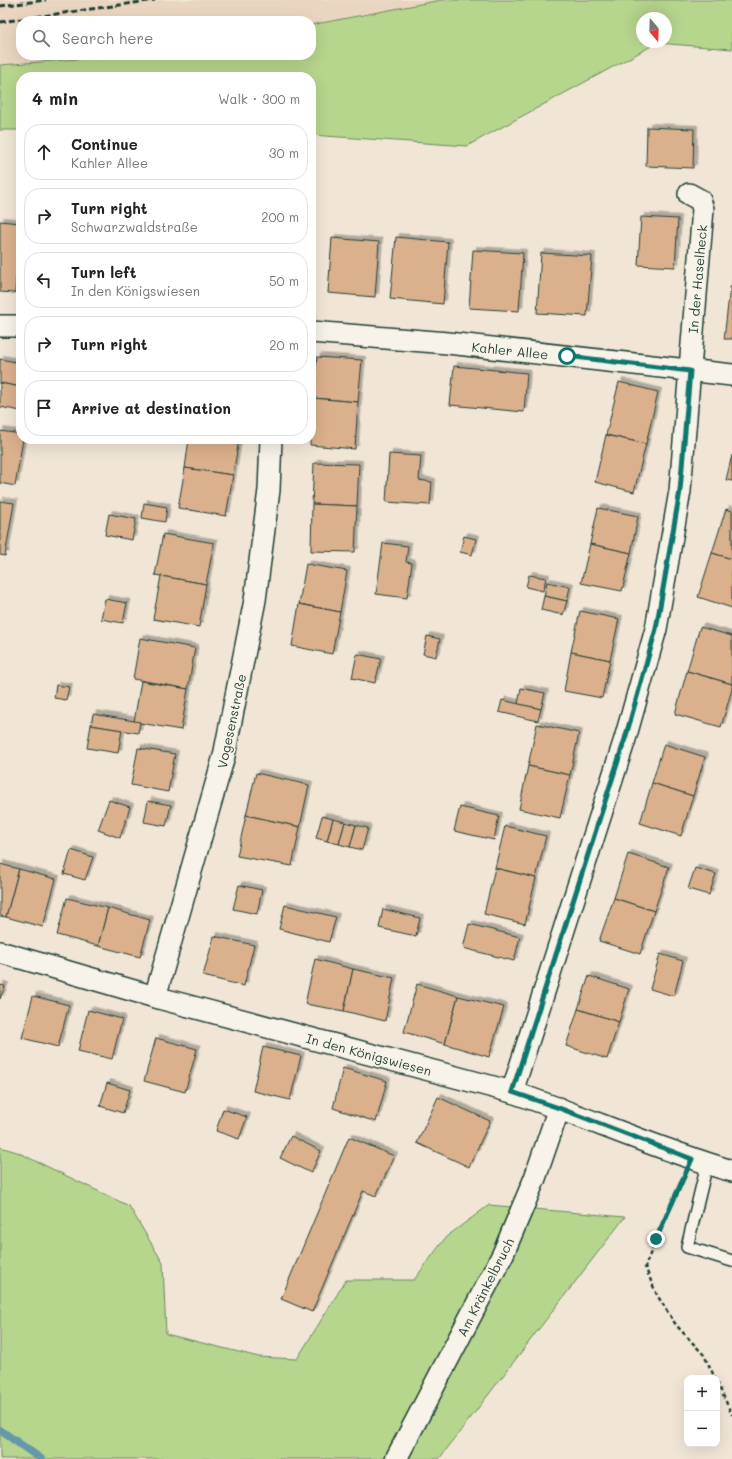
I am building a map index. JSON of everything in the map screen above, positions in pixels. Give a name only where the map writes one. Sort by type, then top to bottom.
[{"type":"street","name":"In der Haselheck","points":[[512,1092],[625,739],[656,629],[680,491],[703,209],[700,200],[689,194]]},
{"type":"street","points":[[0,326],[16,326]]},
{"type":"street","name":"Kahler Allee","points":[[316,332],[448,343],[732,375]]},
{"type":"street","name":"Vogesenstraße","points":[[154,997],[224,756],[255,600],[269,490],[271,444]]},
{"type":"street","name":"In den Königswiesen","points":[[0,952],[154,997],[512,1092],[700,1161],[732,1171]]},
{"type":"street","name":"Am Kränkelbruch","points":[[396,1459],[503,1254],[535,1178],[559,1108]]},
{"type":"lane","points":[[700,1161],[687,1247],[732,1261]]},
{"type":"path","points":[[700,1161],[656,1239],[645,1267],[657,1296],[676,1325],[704,1355],[714,1375]]},
{"type":"path","points":[[720,1389],[732,1415]]},
{"type":"shaded area","points":[[0,0],[440,0],[316,24],[316,16],[16,16],[16,60],[65,60],[0,65]]},
{"type":"green space","points":[[441,0],[732,0],[732,49],[672,44],[672,12],[636,12],[636,48],[648,48],[467,146],[316,135],[316,72],[16,72],[16,130],[0,130],[0,65],[65,60],[316,60],[316,24]]},
{"type":"green space","points":[[0,1147],[17,1152],[129,1206],[163,1263],[166,1334],[259,1357],[297,1359],[346,1280],[414,1280],[446,1237],[489,1205],[625,1217],[439,1459],[0,1459]]},
{"type":"building","points":[[647,127],[694,129],[693,168],[646,166]]},
{"type":"building","points":[[641,217],[678,219],[675,267],[638,265]]},
{"type":"building","points":[[0,221],[16,223],[15,293],[0,292]]},
{"type":"building","points":[[396,237],[448,242],[443,304],[390,299]]},
{"type":"building","points":[[332,238],[379,242],[375,297],[328,293]]},
{"type":"building","points":[[473,250],[523,253],[519,311],[469,308]]},
{"type":"building","points":[[541,253],[592,256],[587,316],[537,313]]},
{"type":"building","points":[[730,287],[732,287],[732,339],[724,339]]},
{"type":"building","points":[[317,357],[362,360],[358,402],[316,398]]},
{"type":"building","points":[[0,359],[16,362],[16,386],[0,383]]},
{"type":"building","points":[[454,366],[527,373],[524,412],[450,405]]},
{"type":"building","points":[[619,382],[658,392],[646,444],[606,435]]},
{"type":"building","points":[[0,383],[16,386],[16,410],[0,407]]},
{"type":"building","points":[[316,398],[358,402],[355,449],[310,445],[316,444]]},
{"type":"building","points":[[0,431],[16,433],[16,444],[22,444],[15,486],[0,483]]},
{"type":"building","points":[[606,435],[646,444],[634,492],[595,482]]},
{"type":"building","points":[[188,444],[238,444],[233,475],[185,468]]},
{"type":"building","points":[[389,454],[421,456],[419,480],[432,482],[430,505],[386,502]]},
{"type":"building","points":[[732,455],[732,481],[726,480]]},
{"type":"building","points":[[314,463],[359,464],[357,506],[312,504]]},
{"type":"building","points":[[185,468],[233,475],[226,516],[178,508]]},
{"type":"building","points":[[0,501],[14,503],[5,556],[0,555]]},
{"type":"building","points":[[144,503],[167,507],[165,522],[142,518]]},
{"type":"building","points":[[312,504],[357,506],[355,552],[311,551]]},
{"type":"building","points":[[598,508],[638,516],[631,553],[590,544]]},
{"type":"building","points":[[726,509],[732,511],[732,559],[712,553]]},
{"type":"building","points":[[109,514],[136,519],[132,540],[105,535]]},
{"type":"building","points":[[163,534],[214,543],[206,584],[155,575]]},
{"type":"building","points":[[464,536],[476,539],[472,555],[460,552]]},
{"type":"building","points":[[383,543],[408,546],[406,562],[412,563],[407,598],[376,594]]},
{"type":"building","points":[[590,544],[631,553],[622,591],[581,583]]},
{"type":"building","points":[[712,553],[732,559],[732,608],[698,597]]},
{"type":"building","points":[[306,564],[347,571],[340,612],[299,604]]},
{"type":"building","points":[[529,575],[546,578],[543,591],[526,587]]},
{"type":"building","points":[[161,576],[206,584],[199,627],[153,619]]},
{"type":"building","points":[[547,582],[570,587],[567,601],[544,596]]},
{"type":"building","points":[[544,596],[567,601],[563,615],[541,610]]},
{"type":"building","points":[[105,599],[127,603],[123,623],[101,619]]},
{"type":"building","points":[[299,604],[340,612],[332,654],[292,646]]},
{"type":"building","points":[[580,611],[619,619],[610,660],[571,652]]},
{"type":"building","points":[[700,627],[732,636],[732,684],[687,671]]},
{"type":"building","points":[[427,636],[440,639],[436,657],[423,654]]},
{"type":"building","points":[[140,638],[195,648],[188,689],[133,679]]},
{"type":"building","points":[[571,652],[610,660],[602,698],[564,691]]},
{"type":"building","points":[[357,654],[381,659],[375,683],[352,678]]},
{"type":"building","points":[[687,671],[732,684],[732,689],[721,727],[675,714]]},
{"type":"building","points":[[141,681],[188,689],[181,730],[134,722]]},
{"type":"building","points":[[56,685],[69,687],[66,700],[54,698]]},
{"type":"building","points":[[521,688],[545,693],[541,709],[518,704]]},
{"type":"building","points":[[502,700],[541,709],[538,721],[499,712]]},
{"type":"building","points":[[93,714],[140,722],[138,733],[91,725]]},
{"type":"building","points":[[537,724],[579,733],[570,775],[528,766]]},
{"type":"building","points":[[91,725],[122,730],[118,753],[87,748]]},
{"type":"building","points":[[664,744],[705,757],[693,796],[652,783]]},
{"type":"building","points":[[138,748],[175,754],[168,792],[131,785]]},
{"type":"building","points":[[528,766],[570,775],[560,818],[519,809]]},
{"type":"building","points":[[256,773],[309,785],[300,827],[246,815]]},
{"type":"building","points":[[652,783],[693,796],[681,836],[640,823]]},
{"type":"building","points":[[109,800],[130,807],[120,838],[98,830]]},
{"type":"building","points":[[148,801],[171,805],[166,826],[144,822]]},
{"type":"building","points":[[460,807],[499,816],[494,840],[454,831]]},
{"type":"building","points":[[246,815],[300,827],[292,866],[237,856]]},
{"type":"building","points":[[322,816],[333,819],[327,841],[316,838]]},
{"type":"building","points":[[333,819],[345,822],[339,844],[327,841]]},
{"type":"building","points":[[345,822],[356,825],[350,847],[339,844]]},
{"type":"building","points":[[356,825],[368,828],[362,850],[350,847]]},
{"type":"building","points":[[505,826],[546,836],[536,878],[495,868]]},
{"type":"building","points":[[71,850],[93,857],[85,880],[64,874]]},
{"type":"building","points":[[628,854],[669,867],[654,911],[614,898]]},
{"type":"building","points":[[0,864],[19,869],[6,917],[0,916]]},
{"type":"building","points":[[495,868],[536,878],[525,924],[484,914]]},
{"type":"building","points":[[695,868],[716,874],[709,895],[688,889]]},
{"type":"building","points":[[19,869],[56,879],[43,927],[6,917]]},
{"type":"building","points":[[239,885],[262,890],[257,914],[233,909]]},
{"type":"building","points":[[67,898],[108,908],[98,946],[57,935]]},
{"type":"building","points":[[614,898],[654,911],[640,954],[599,941]]},
{"type":"building","points":[[285,905],[336,917],[329,942],[279,929]]},
{"type":"building","points":[[108,908],[150,920],[140,957],[98,946]]},
{"type":"building","points":[[383,909],[420,918],[416,936],[379,928]]},
{"type":"building","points":[[469,924],[520,937],[514,961],[463,948]]},
{"type":"building","points":[[214,936],[254,945],[244,986],[203,976]]},
{"type":"building","points":[[660,954],[683,961],[674,996],[650,989]]},
{"type":"building","points":[[315,959],[353,969],[344,1011],[305,1004]]},
{"type":"building","points":[[353,969],[394,978],[385,1021],[344,1011]]},
{"type":"building","points":[[589,976],[629,989],[619,1022],[578,1009]]},
{"type":"building","points":[[417,984],[458,996],[445,1044],[404,1032]]},
{"type":"building","points":[[0,985],[5,986],[0,999]]},
{"type":"building","points":[[33,996],[69,1005],[58,1047],[22,1038]]},
{"type":"building","points":[[458,996],[504,1007],[489,1057],[445,1044]]},
{"type":"building","points":[[578,1009],[619,1022],[607,1059],[566,1046]]},
{"type":"building","points":[[88,1010],[122,1019],[112,1059],[78,1051]]},
{"type":"building","points":[[156,1038],[197,1049],[185,1092],[144,1081]]},
{"type":"building","points":[[263,1047],[301,1056],[290,1100],[253,1091]]},
{"type":"building","points":[[343,1068],[387,1081],[376,1122],[333,1108]]},
{"type":"building","points":[[107,1083],[130,1090],[123,1113],[100,1106]]},
{"type":"building","points":[[438,1097],[490,1121],[469,1167],[417,1143]]},
{"type":"building","points":[[223,1109],[247,1117],[239,1139],[216,1131]]},
{"type":"building","points":[[291,1136],[321,1151],[311,1173],[280,1158]]},
{"type":"building","points":[[349,1137],[394,1156],[376,1196],[363,1191],[312,1312],[281,1299]]},
{"type":"waterway","points":[[0,1430],[41,1459]]},
{"type":"railway","points":[[0,6],[46,0]]},
{"type":"railway","points":[[42,16],[155,0]]},
{"type":"railway","points":[[0,22],[16,20]]},
{"type":"route","points":[[567,356],[690,371],[680,491],[656,629],[625,739],[512,1092],[559,1108],[692,1159],[656,1239]]}]
